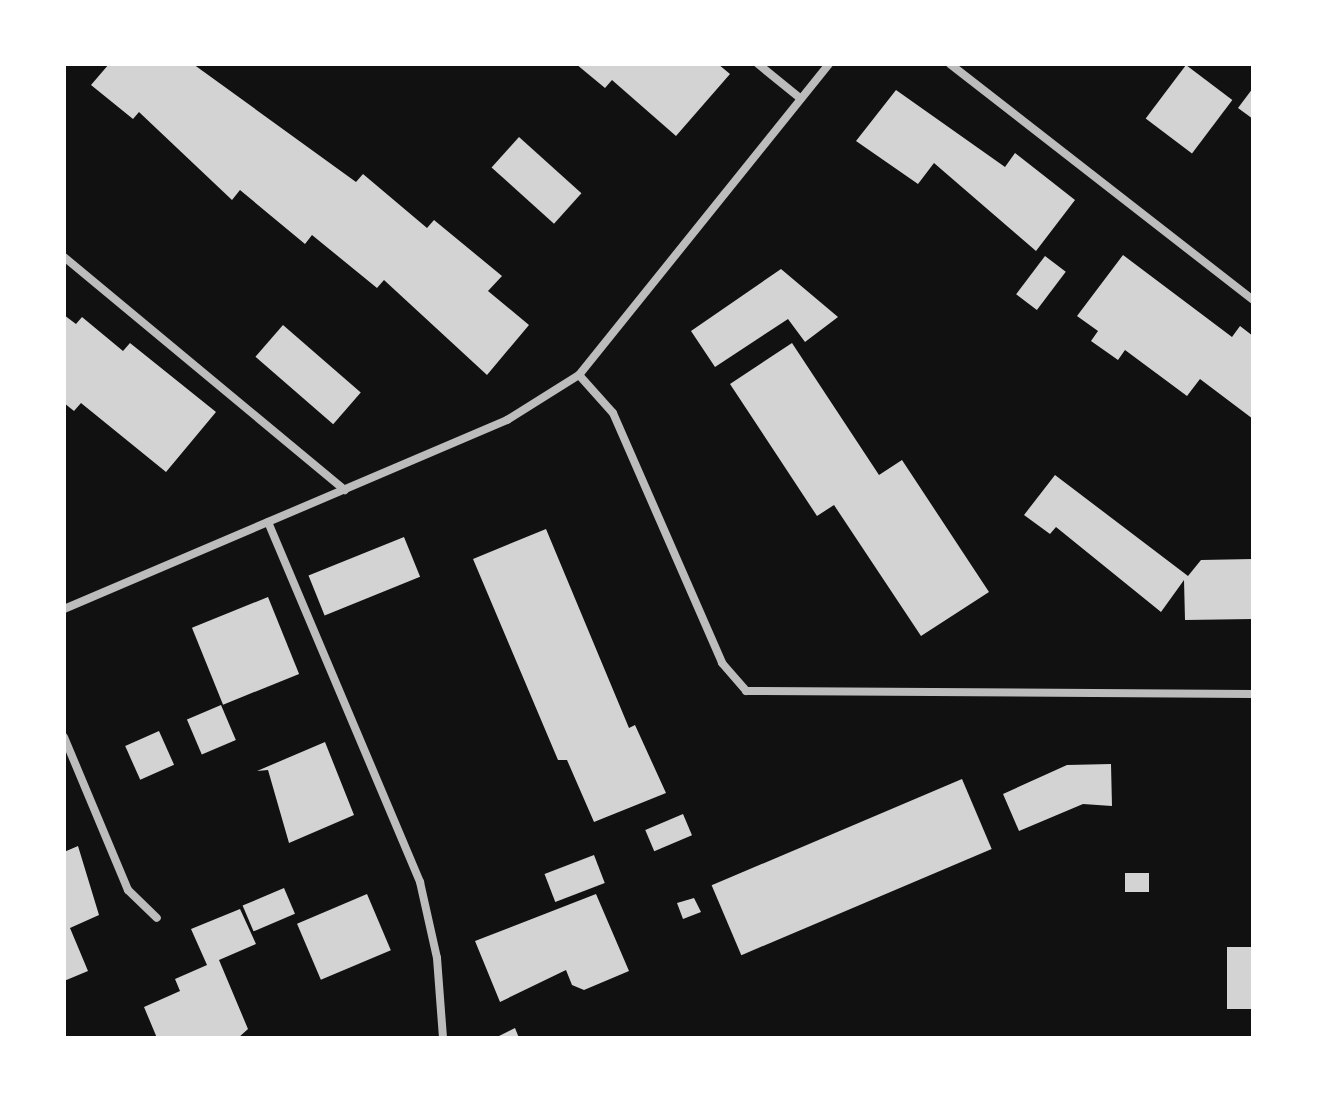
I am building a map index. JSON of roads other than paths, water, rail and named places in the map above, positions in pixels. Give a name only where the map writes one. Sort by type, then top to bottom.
[{"type":"street","points":[[758,64],[801,99]]},
{"type":"street","points":[[64,609],[507,420],[579,375],[829,64]]},
{"type":"street","points":[[950,64],[1253,300]]},
{"type":"street","points":[[64,257],[345,490]]},
{"type":"street","points":[[579,375],[613,413],[722,663],[746,691],[1253,694]]},
{"type":"street","points":[[268,522],[420,882],[437,958],[443,1038]]},
{"type":"street","points":[[64,737],[128,890],[157,918]]}]
